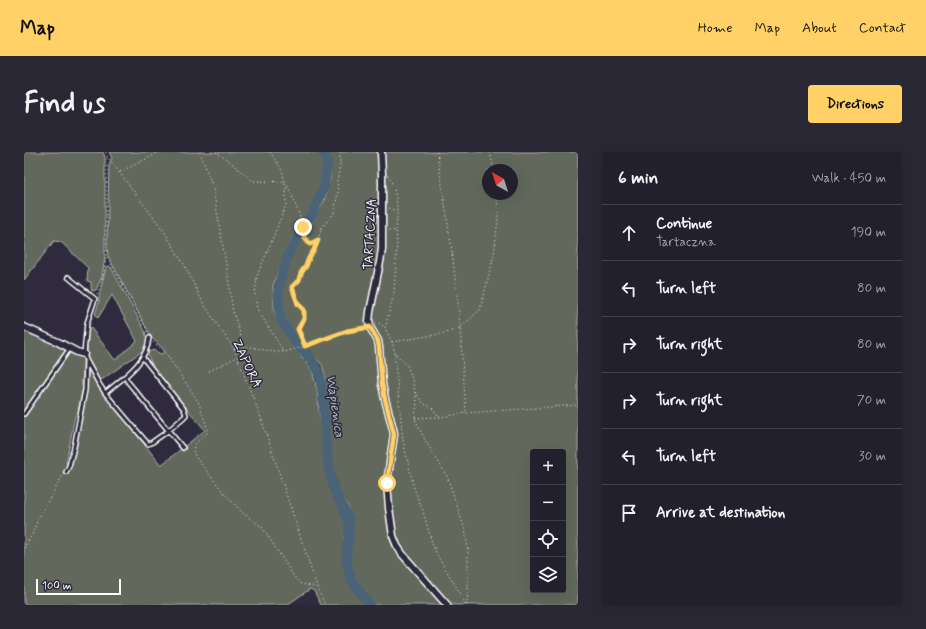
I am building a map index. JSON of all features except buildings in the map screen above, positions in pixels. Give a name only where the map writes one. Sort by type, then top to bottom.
[{"type":"street","name":"TARTACZNA","points":[[381,152],[382,228],[380,262],[370,312],[370,327],[378,341],[384,391],[394,434],[387,483],[393,536],[397,546],[447,605]]},
{"type":"street","points":[[24,328],[81,353],[85,357]]},
{"type":"lane","points":[[66,472],[74,447],[85,390],[87,323],[95,299],[68,277]]},
{"type":"lane","points":[[105,393],[125,377],[143,358],[149,338]]},
{"type":"lane","points":[[24,414],[70,348]]},
{"type":"lane","points":[[85,357],[105,393],[148,444],[168,431],[186,415],[143,358]]},
{"type":"lane","points":[[125,377],[183,448]]},
{"type":"path","name":"ZAPORA","points":[[106,152],[107,156],[164,231],[186,268],[203,302],[238,357],[261,418],[317,587],[325,605]]},
{"type":"path","points":[[119,172],[160,152]]},
{"type":"path","points":[[200,152],[213,188],[233,312],[242,340],[241,343],[234,349]]},
{"type":"path","points":[[216,152],[253,181],[285,182]]},
{"type":"path","points":[[270,152],[282,170],[286,188],[286,205],[257,276],[255,294],[257,309],[284,352]]},
{"type":"path","points":[[305,346],[298,329],[304,319],[304,310],[298,304],[292,287],[299,280],[301,273],[314,250],[322,227],[334,213],[338,192],[337,182],[340,165],[340,152]]},
{"type":"path","points":[[437,152],[452,251],[459,313],[466,413]]},
{"type":"path","points":[[490,152],[493,164]]},
{"type":"path","points":[[95,299],[103,277],[107,258],[107,156]]},
{"type":"path","points":[[382,164],[393,184],[398,211],[394,293],[386,328]]},
{"type":"path","points":[[285,182],[298,211],[305,232],[304,237],[310,244],[318,240]]},
{"type":"path","points":[[392,342],[446,333],[460,328],[480,310],[494,254],[498,218],[497,200]]},
{"type":"path","points":[[382,206],[398,211]]},
{"type":"path","points":[[382,228],[396,231]]},
{"type":"path","points":[[107,258],[149,338],[167,355],[198,401],[208,430],[206,435],[194,446],[193,452],[197,459],[225,494],[243,512],[262,527],[295,578],[302,584],[317,587]]},
{"type":"path","points":[[234,349],[251,347],[274,352],[284,352],[347,331],[370,327],[375,323],[379,323],[386,328],[395,353],[403,441],[414,488],[423,511],[432,543],[460,593],[465,605]]},
{"type":"path","points":[[395,353],[407,365],[411,375],[417,401],[414,418],[425,440],[447,476],[465,530],[468,549],[468,595],[465,605]]},
{"type":"path","points":[[209,371],[238,357]]},
{"type":"path","points":[[415,392],[423,403],[432,408],[440,417]]},
{"type":"path","points":[[414,418],[578,405]]},
{"type":"path","points":[[24,548],[32,535],[38,519],[66,472]]},
{"type":"green space","points":[[24,152],[103,152],[105,157],[105,257],[102,277],[96,290],[92,291],[91,282],[87,281],[88,268],[61,242],[54,241],[24,280]]},
{"type":"green space","points":[[109,152],[320,152],[323,162],[320,186],[310,210],[293,236],[283,256],[273,286],[274,307],[277,321],[289,340],[312,370],[317,390],[327,474],[332,491],[342,510],[345,522],[343,559],[349,581],[367,605],[321,605],[314,591],[310,589],[287,605],[24,605],[24,417],[71,351],[81,355],[83,358],[83,387],[77,416],[75,416],[66,463],[71,465],[77,441],[88,366],[96,384],[161,465],[205,430],[155,371],[148,355],[149,352],[153,350],[161,354],[165,351],[151,337],[108,256],[109,164],[112,158]]},
{"type":"green space","points":[[327,152],[380,152],[380,249],[368,312],[377,344],[392,430],[388,468],[391,537],[446,605],[376,605],[354,580],[351,570],[350,558],[353,533],[352,520],[348,506],[338,490],[334,474],[329,435],[325,375],[322,365],[296,336],[285,318],[282,294],[289,259],[300,237],[311,225],[324,201],[330,179],[330,163]]},
{"type":"green space","points":[[383,152],[578,152],[578,605],[449,605],[395,541],[389,492],[395,435],[386,399],[372,323],[372,314],[382,262]]},
{"type":"green space","points":[[106,267],[111,267],[145,331],[147,340],[143,353],[141,352],[100,381],[87,358],[88,328],[91,328],[115,360],[137,341],[112,295],[98,318],[95,314]]},
{"type":"green space","points":[[24,330],[66,349],[67,351],[24,413]]},
{"type":"waterway","name":"Wapienica","points":[[324,152],[327,162],[324,186],[313,213],[302,229],[287,257],[278,294],[281,320],[299,347],[309,356],[320,376],[330,474],[335,492],[349,521],[346,557],[348,568],[351,580],[370,605]]},
{"type":"route","points":[[303,227],[305,232],[304,237],[310,244],[318,240],[299,280],[292,287],[298,304],[304,310],[304,319],[298,329],[305,346],[307,346],[322,339],[347,331],[370,327],[378,341],[382,384],[394,434],[387,483]]}]
